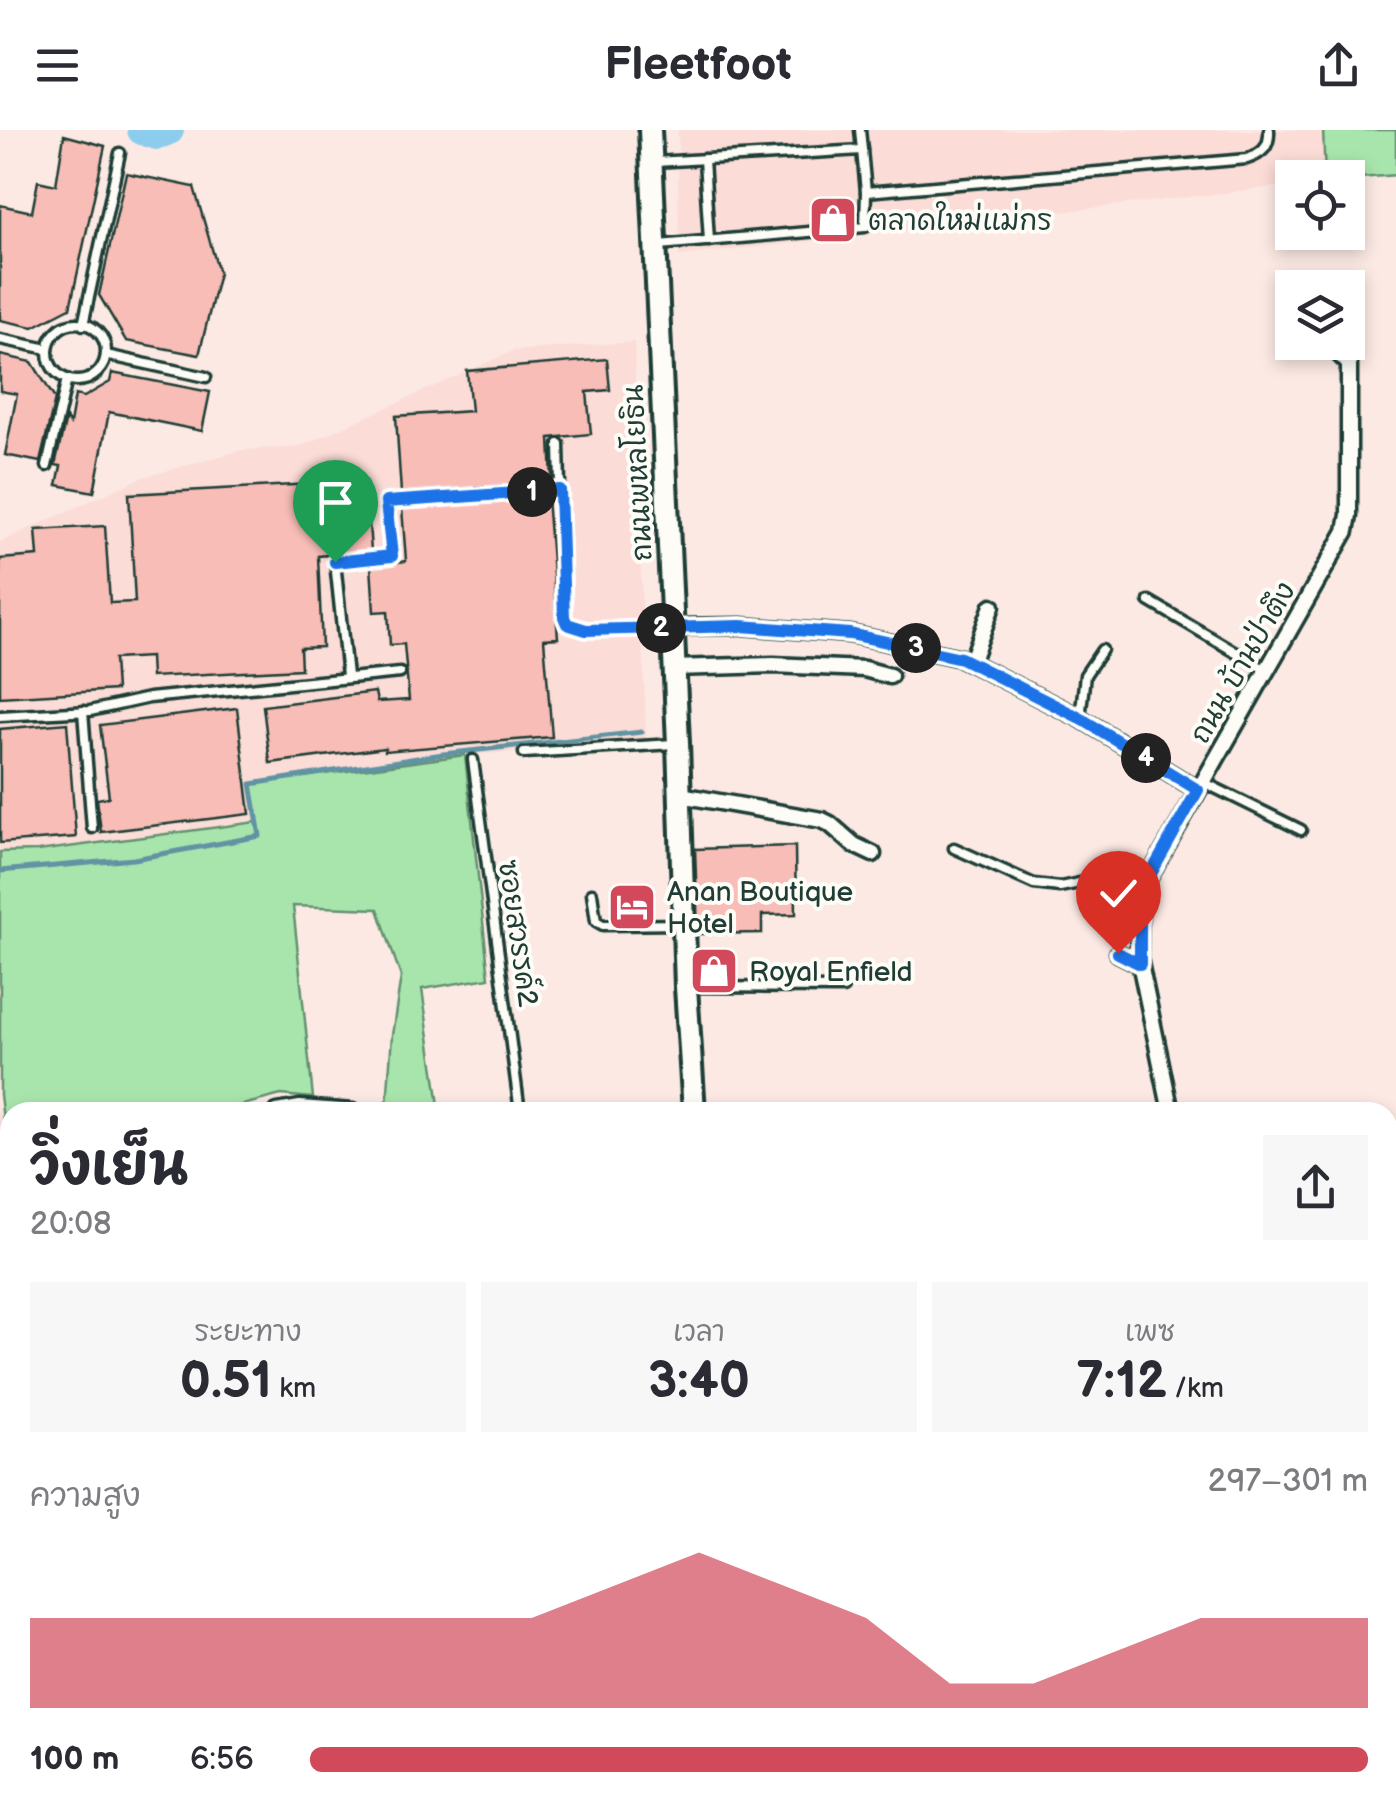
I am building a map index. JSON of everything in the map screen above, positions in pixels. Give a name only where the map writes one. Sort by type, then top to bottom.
[{"type":"main road","name":"ถนนพหลโยธิน","points":[[650,130],[693,1102]]},
{"type":"street","name":"ถนน บ้านป่าตึง","points":[[1168,1102],[1140,964],[1140,893],[1346,531],[1348,364],[1344,360]]},
{"type":"street","points":[[966,660],[992,606]]},
{"type":"street","points":[[672,627],[741,626],[850,634],[966,660],[1200,786]]},
{"type":"street","points":[[674,668],[791,666],[864,669],[890,676]]},
{"type":"street","points":[[680,795],[822,820],[872,854]]},
{"type":"street","points":[[1118,953],[1140,964]]},
{"type":"lane","points":[[655,246],[864,227],[866,192],[860,130]]},
{"type":"lane","points":[[866,192],[1246,159],[1259,155],[1267,146],[1269,130]]},
{"type":"lane","points":[[650,162],[862,150]]},
{"type":"lane","points":[[83,325],[120,153]]},
{"type":"lane","points":[[704,159],[708,241]]},
{"type":"lane","points":[[83,325],[96,330],[106,355],[90,378],[80,381],[58,374],[48,349],[58,330],[83,325]]},
{"type":"lane","points":[[0,340],[48,349]]},
{"type":"lane","points":[[106,355],[206,377]]},
{"type":"lane","points":[[47,466],[67,379]]},
{"type":"lane","points":[[559,444],[567,624],[586,630],[672,627]]},
{"type":"lane","points":[[347,676],[335,562],[392,556],[386,502],[560,490]]},
{"type":"lane","points":[[1149,601],[1266,670]]},
{"type":"lane","points":[[1080,718],[1085,675],[1102,650]]},
{"type":"lane","points":[[0,716],[83,711],[149,698],[400,672]]},
{"type":"lane","points":[[83,711],[92,828]]},
{"type":"lane","points":[[524,753],[678,744]]},
{"type":"lane","name":"ซอยสวรรค์2","points":[[473,760],[519,1102]]},
{"type":"lane","points":[[1200,786],[1301,830]]},
{"type":"lane","points":[[954,848],[1034,884],[1060,887],[1094,880],[1140,893]]},
{"type":"lane","points":[[592,893],[596,921],[603,925],[684,924]]},
{"type":"lane","points":[[686,987],[844,988]]},
{"type":"shaded area","name":"ตลาดใหม่แม่กร","points":[[678,130],[1323,130],[1324,160],[1275,160],[1275,187],[679,256]]},
{"type":"shaded area","points":[[634,342],[646,740],[465,755],[252,784],[258,822],[38,851],[0,852],[0,542],[141,478],[242,450],[299,447],[513,351]]},
{"type":"green space","points":[[1323,130],[1396,130],[1396,175],[1365,178],[1365,160],[1324,160]]},
{"type":"green space","points":[[465,755],[489,978],[422,989],[439,1102],[387,1102],[401,977],[378,909],[293,906],[313,1098],[281,1095],[254,1102],[1,1102],[0,852],[38,851],[257,822],[251,784]]},
{"type":"building","points":[[64,135],[105,146],[70,308],[33,327],[0,320],[0,205],[32,212],[38,181],[56,185]]},
{"type":"building","points":[[126,173],[194,187],[219,273],[199,355],[126,341],[99,295]]},
{"type":"building","points":[[0,355],[32,362],[55,399],[40,462],[5,455],[17,394],[0,391]]},
{"type":"building","points":[[607,359],[610,390],[587,392],[591,434],[550,438],[549,483],[401,493],[396,416],[471,411],[467,371]]},
{"type":"building","points":[[112,373],[210,392],[202,431],[109,412],[94,492],[57,485],[61,466],[55,465],[66,418],[70,424],[75,395],[84,397],[110,382]]},
{"type":"building","points":[[366,481],[371,551],[318,556],[322,647],[300,648],[301,669],[151,677],[150,657],[114,659],[116,690],[0,697],[0,559],[38,556],[36,530],[105,526],[110,603],[135,602],[129,494]]},
{"type":"building","points":[[547,498],[558,638],[544,639],[552,737],[385,748],[270,763],[263,706],[375,692],[377,702],[409,700],[404,644],[390,645],[388,611],[374,612],[371,566],[406,561],[402,508]]},
{"type":"building","points":[[237,708],[250,814],[101,832],[97,799],[109,797],[100,725]]},
{"type":"building","points":[[67,723],[76,837],[0,843],[0,729]]},
{"type":"building","points":[[795,846],[796,914],[762,915],[762,933],[698,934],[695,849]]},
{"type":"building","name":"Royal Enfield","points":[[705,958],[729,967],[724,980],[700,971]]},
{"type":"waterway","points":[[142,130],[157,135],[169,130]]},
{"type":"waterway","points":[[0,871],[134,859],[260,836],[251,784],[443,754],[642,732]]},
{"type":"place","name":"ตลาดใหม่แม่กร","points":[[833,220]]},
{"type":"place","name":"Anan Boutique Hotel","points":[[632,907]]},
{"type":"place","name":"Royal Enfield","points":[[714,971]]},
{"type":"route","points":[[335,562],[392,556],[386,502],[560,490],[564,617],[567,624],[576,628],[741,626],[850,634],[961,658],[1080,718],[1198,790],[1140,893],[1140,964],[1118,953]]}]
